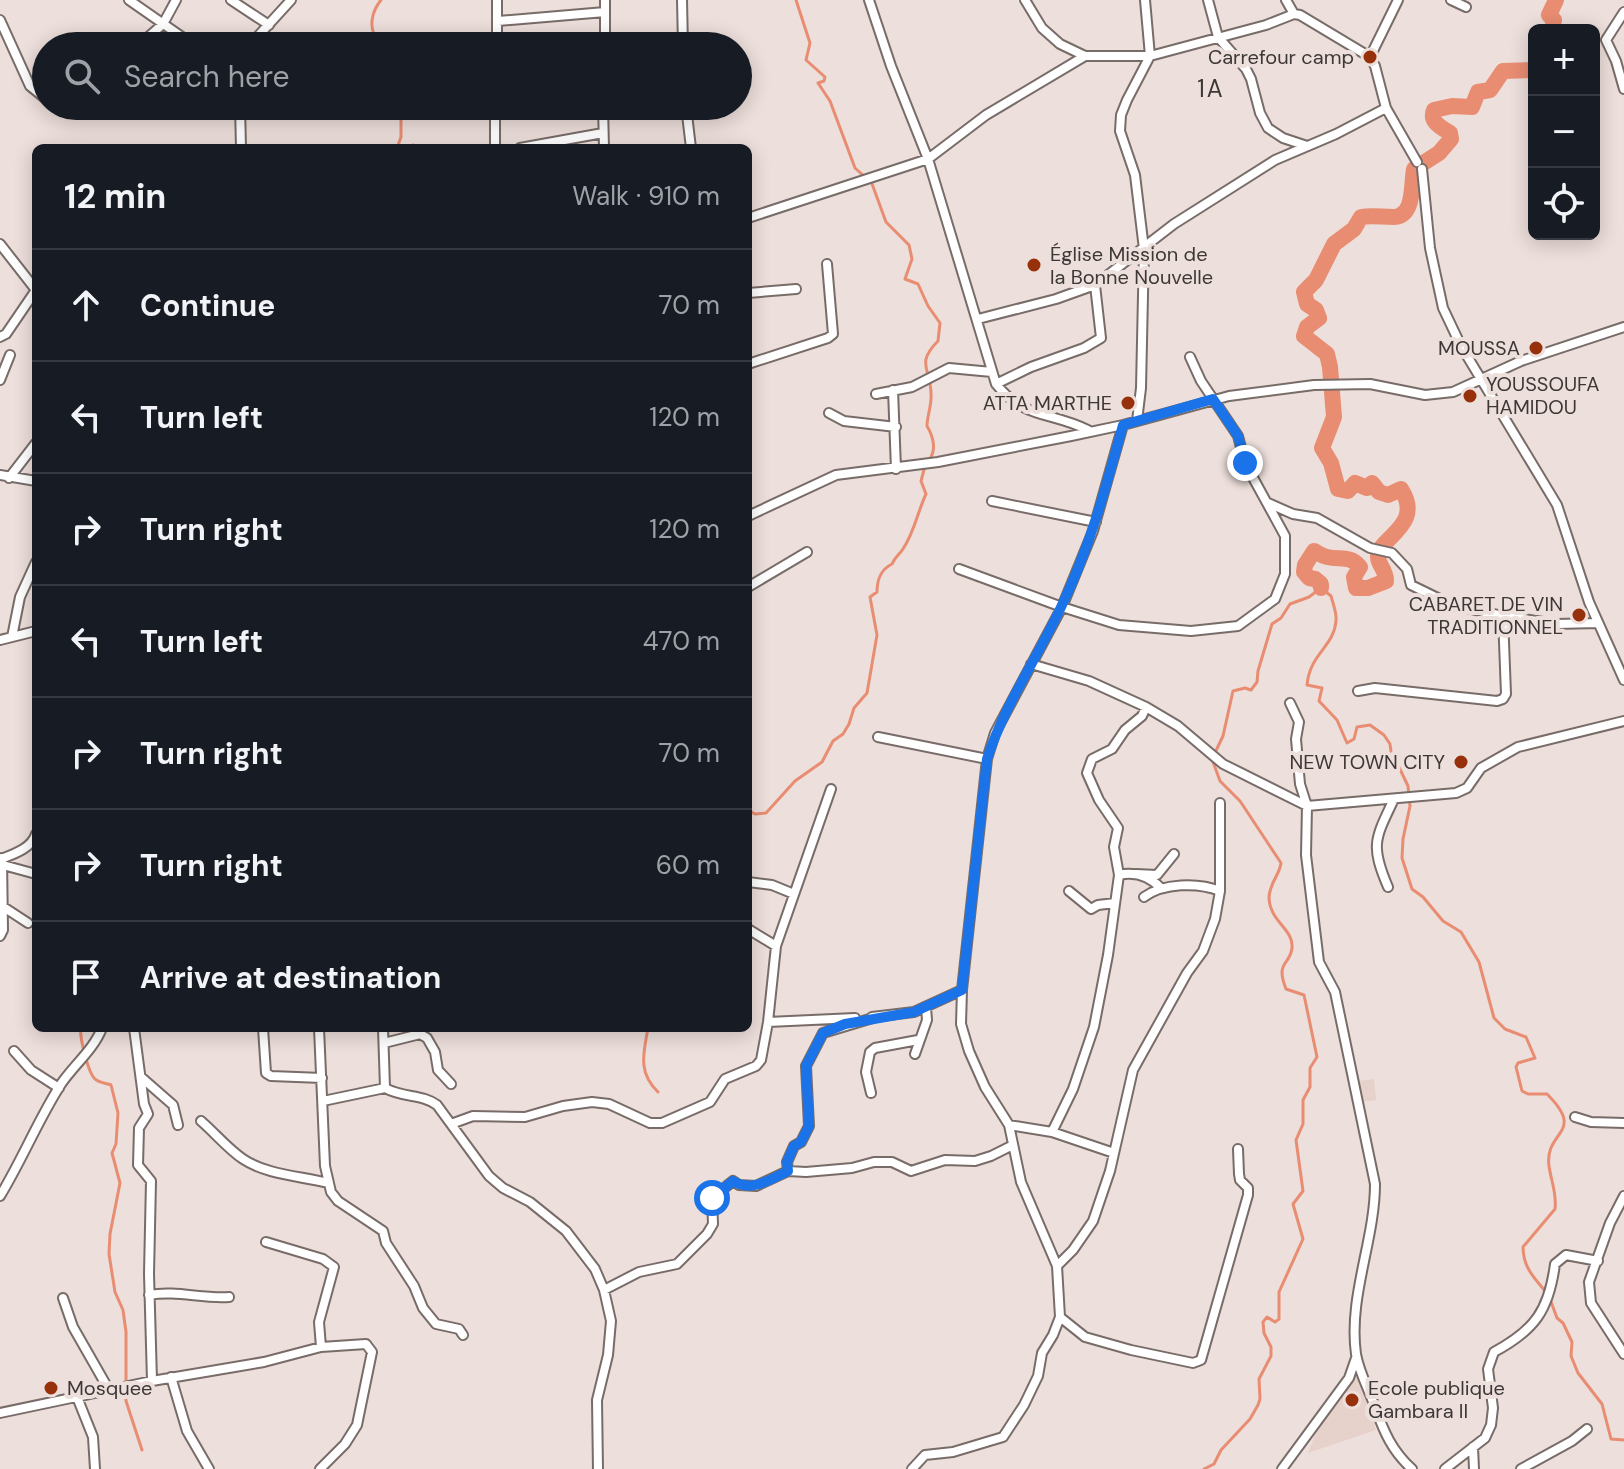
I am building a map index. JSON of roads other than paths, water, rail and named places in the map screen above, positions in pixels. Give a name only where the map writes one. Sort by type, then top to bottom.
[{"type":"street","points":[[129,0],[175,32]]},
{"type":"street","points":[[154,32],[163,24],[176,0]]},
{"type":"street","points":[[231,0],[269,25]]},
{"type":"street","points":[[262,32],[291,0]]},
{"type":"street","points":[[497,0],[498,32]]},
{"type":"street","points":[[605,0],[605,32]]},
{"type":"street","points":[[682,0],[683,32]]},
{"type":"street","points":[[869,0],[928,159],[996,384],[1010,401],[1028,411],[1074,423],[1089,431]]},
{"type":"street","points":[[1025,0],[1042,28],[1060,44],[1085,56],[1150,56],[1266,25],[1294,14],[1370,57],[1386,108],[1419,165],[1430,248],[1443,308],[1461,346],[1557,505],[1598,623],[1624,680]]},
{"type":"street","points":[[1137,421],[1144,249],[1135,175],[1120,131],[1121,115],[1127,100],[1150,56],[1145,0]]},
{"type":"street","points":[[1208,0],[1218,37],[1246,69],[1268,128],[1283,138],[1308,146]]},
{"type":"street","points":[[1286,0],[1294,14]]},
{"type":"street","points":[[1370,57],[1398,0]]},
{"type":"street","points":[[1451,0],[1466,7]]},
{"type":"street","points":[[498,21],[605,12]]},
{"type":"street","points":[[1624,12],[1606,40],[1624,89]]},
{"type":"street","points":[[0,20],[32,88]]},
{"type":"street","points":[[752,216],[928,159],[986,115],[1085,56]]},
{"type":"street","points":[[978,319],[1042,303],[1095,285],[1174,224],[1266,166],[1386,108]]},
{"type":"street","points":[[241,120],[241,144]]},
{"type":"street","points":[[495,120],[495,144]]},
{"type":"street","points":[[603,120],[604,144]]},
{"type":"street","points":[[688,120],[691,144]]},
{"type":"street","points":[[542,144],[603,133]]},
{"type":"street","points":[[0,244],[32,285]]},
{"type":"street","points":[[752,363],[833,334],[827,264]]},
{"type":"street","points":[[996,384],[1101,338],[1095,285]]},
{"type":"street","points":[[752,293],[796,289]]},
{"type":"street","points":[[0,337],[6,334],[32,296]]},
{"type":"street","points":[[752,514],[836,475],[938,462],[1123,425],[1213,399],[1314,385],[1385,385],[1408,393],[1437,395],[1467,388],[1534,356],[1624,327]]},
{"type":"street","points":[[0,380],[10,355]]},
{"type":"street","points":[[959,569],[1062,607],[1119,625],[1146,629],[1191,631],[1238,626],[1275,599],[1285,574],[1285,536],[1245,463],[1238,436],[1190,357]]},
{"type":"street","points":[[876,394],[912,387],[949,368],[992,372]]},
{"type":"street","points":[[893,390],[896,469]]},
{"type":"street","points":[[829,413],[844,421],[896,427]]},
{"type":"street","points":[[912,1469],[925,1455],[953,1452],[1003,1437],[1038,1376],[1042,1353],[1060,1317],[1057,1266],[1021,1182],[1009,1125],[985,1087],[969,1051],[961,1024],[962,990],[987,759],[995,733],[1062,607],[1096,522],[1123,425]]},
{"type":"street","points":[[4,477],[32,447]]},
{"type":"street","points":[[4,477],[32,480]]},
{"type":"street","points":[[992,501],[1096,522]]},
{"type":"street","points":[[1267,502],[1293,514],[1317,518],[1370,548],[1392,553],[1407,569],[1411,585],[1452,605],[1556,624],[1598,623]]},
{"type":"street","points":[[752,585],[807,552]]},
{"type":"street","points":[[12,637],[20,597],[32,571]]},
{"type":"street","points":[[1358,691],[1375,688],[1497,701],[1503,699],[1506,694],[1503,616]]},
{"type":"street","points":[[0,640],[32,632]]},
{"type":"street","points":[[1031,664],[1089,681],[1146,707],[1178,726],[1223,764],[1307,806],[1456,793],[1467,788],[1481,768],[1518,747],[1624,721]]},
{"type":"street","points":[[1290,703],[1299,722],[1296,739],[1300,784],[1307,806],[1306,855],[1319,962],[1335,992],[1375,1184],[1375,1212],[1366,1249],[1355,1332],[1357,1357],[1388,1443],[1412,1469]]},
{"type":"street","points":[[1052,1132],[1073,1089],[1094,1027],[1119,875],[1114,847],[1118,828],[1099,800],[1087,773],[1092,759],[1112,749],[1125,730],[1142,716],[1146,707]]},
{"type":"street","points":[[878,737],[987,759]]},
{"type":"street","points":[[451,1124],[473,1116],[525,1117],[563,1106],[592,1102],[609,1104],[655,1124],[662,1123],[710,1102],[725,1079],[756,1066],[761,1060],[768,1022],[776,946],[831,789]]},
{"type":"street","points":[[1388,887],[1375,855],[1376,840],[1397,799]]},
{"type":"street","points":[[1057,1266],[1073,1250],[1093,1221],[1114,1153],[1133,1070],[1187,973],[1203,951],[1215,919],[1220,891],[1220,803]]},
{"type":"street","points":[[2,861],[32,841]]},
{"type":"street","points":[[1119,875],[1157,875],[1174,854]]},
{"type":"street","points":[[2,861],[32,872]]},
{"type":"street","points":[[0,936],[3,930],[2,861]]},
{"type":"street","points":[[1136,874],[1149,878],[1161,888]]},
{"type":"street","points":[[752,882],[772,885],[794,894]]},
{"type":"street","points":[[1144,897],[1161,888],[1184,886],[1220,891]]},
{"type":"street","points":[[1069,891],[1091,909],[1115,903]]},
{"type":"street","points":[[2,906],[28,923]]},
{"type":"street","points":[[752,931],[776,946]]},
{"type":"street","points":[[768,1022],[895,1016],[926,1007],[962,990]]},
{"type":"street","points":[[871,1093],[866,1072],[870,1052],[884,1045],[918,1040],[923,1036],[926,1007]]},
{"type":"street","points":[[788,1171],[787,1162],[794,1146],[801,1142],[809,1126],[806,1066],[813,1050],[823,1033],[876,1017]]},
{"type":"street","points":[[0,1196],[59,1088],[96,1042],[100,1032]]},
{"type":"street","points":[[135,1032],[148,1114],[139,1128],[138,1165],[151,1181],[149,1295],[152,1381]]},
{"type":"street","points":[[263,1032],[266,1073],[271,1076],[322,1078]]},
{"type":"street","points":[[319,1032],[328,1183],[338,1201],[383,1231],[386,1243],[414,1286],[423,1308],[436,1324],[459,1329],[463,1335]]},
{"type":"street","points":[[383,1032],[385,1088]]},
{"type":"street","points":[[384,1043],[416,1035],[427,1038],[435,1052],[438,1070],[451,1084]]},
{"type":"street","points":[[915,1054],[918,1040]]},
{"type":"street","points":[[14,1051],[31,1070],[59,1088]]},
{"type":"street","points":[[141,1077],[173,1105],[178,1125]]},
{"type":"street","points":[[323,1101],[385,1088],[406,1097],[430,1099],[489,1176],[503,1188],[539,1208],[566,1231],[595,1269],[604,1290],[611,1321],[608,1355],[597,1400],[598,1469]]},
{"type":"street","points":[[1575,1117],[1591,1122],[1624,1123]]},
{"type":"street","points":[[201,1121],[244,1160],[274,1172],[328,1183]]},
{"type":"street","points":[[1009,1125],[1052,1132],[1114,1153]]},
{"type":"street","points":[[604,1290],[639,1272],[677,1264],[707,1234],[713,1224],[712,1198],[733,1181],[739,1185],[756,1186],[788,1171],[852,1168],[874,1162],[892,1162],[911,1171],[945,1160],[975,1161],[1013,1145]]},
{"type":"street","points":[[1060,1317],[1085,1337],[1142,1353],[1193,1363],[1201,1360],[1248,1195],[1248,1188],[1240,1180],[1238,1149]]},
{"type":"street","points":[[1624,1196],[1610,1223],[1589,1282],[1591,1303],[1601,1323],[1624,1354]]},
{"type":"street","points":[[266,1242],[323,1259],[334,1267],[319,1322],[321,1347]]},
{"type":"street","points":[[1445,1469],[1485,1438],[1491,1425],[1493,1408],[1488,1369],[1494,1352],[1519,1339],[1535,1323],[1552,1287],[1555,1264],[1566,1255],[1598,1261]]},
{"type":"street","points":[[149,1295],[164,1293],[205,1299],[229,1297]]},
{"type":"street","points":[[63,1298],[73,1327],[113,1390]]},
{"type":"street","points":[[0,1413],[171,1377],[264,1362],[321,1347],[366,1344],[372,1352],[357,1425],[345,1444],[320,1469]]},
{"type":"street","points":[[1282,1469],[1349,1378],[1357,1357]]},
{"type":"street","points":[[171,1377],[187,1431],[209,1469]]},
{"type":"street","points":[[77,1397],[93,1437],[95,1469]]},
{"type":"street","points":[[1521,1469],[1572,1441],[1587,1429]]},
{"type":"street","points":[[1473,1447],[1474,1469]]},
{"type":"waterway","points":[[374,32],[372,19],[381,0]]},
{"type":"waterway","points":[[796,0],[810,43],[806,60],[825,77],[818,83],[830,101],[855,168],[865,177]]},
{"type":"waterway","points":[[1553,24],[1554,20],[1549,15],[1556,0]]},
{"type":"waterway","points":[[1321,588],[1321,584],[1304,572],[1314,551],[1325,557],[1349,559],[1356,563],[1360,567],[1354,577],[1356,588],[1368,588],[1386,581],[1378,557],[1380,550],[1404,522],[1407,502],[1401,489],[1388,495],[1379,492],[1372,483],[1367,488],[1355,483],[1348,491],[1338,489],[1331,463],[1322,448],[1334,417],[1330,367],[1327,354],[1304,336],[1307,327],[1319,318],[1316,310],[1307,304],[1304,292],[1316,280],[1334,244],[1354,229],[1361,217],[1393,217],[1405,212],[1411,199],[1414,169],[1439,153],[1451,139],[1450,133],[1434,121],[1434,110],[1452,106],[1472,107],[1478,92],[1490,90],[1503,71],[1528,70]]},
{"type":"waterway","points":[[398,144],[401,120]]},
{"type":"waterway","points":[[871,181],[886,222],[909,245],[912,259],[905,279],[918,284],[940,323],[938,341],[926,361],[931,398],[927,426],[933,447],[929,460]]},
{"type":"waterway","points":[[752,812],[766,813],[795,781],[822,762],[833,741],[843,734],[849,724],[854,708],[867,693],[877,635],[870,597],[877,592],[882,572],[892,564],[910,536],[926,494],[921,481],[925,466]]},
{"type":"waterway","points":[[1204,1469],[1214,1464],[1221,1450],[1250,1419],[1260,1399],[1259,1379],[1271,1356],[1263,1322],[1267,1317],[1275,1322],[1279,1319],[1279,1292],[1303,1239],[1293,1204],[1303,1191],[1296,1140],[1303,1124],[1303,1100],[1310,1087],[1310,1068],[1317,1057],[1304,995],[1286,989],[1283,980],[1283,968],[1291,954],[1292,941],[1273,913],[1269,898],[1281,863],[1240,801],[1220,781],[1212,759],[1223,736],[1233,691],[1251,690],[1257,682],[1272,624],[1281,618],[1290,604],[1309,597],[1321,588],[1331,596],[1336,621],[1331,637],[1313,665],[1307,685],[1322,688],[1319,701],[1337,720],[1347,743],[1354,739],[1357,727],[1370,725],[1390,744],[1392,759],[1408,786],[1410,806],[1402,858],[1412,889],[1443,921],[1461,932],[1479,962],[1494,1018],[1505,1029],[1526,1037],[1535,1058],[1518,1063],[1516,1067],[1522,1091],[1547,1094],[1563,1117],[1564,1125],[1549,1154],[1555,1209],[1523,1247],[1527,1266],[1546,1292]]},
{"type":"waterway","points":[[81,1032],[92,1074],[98,1081],[111,1085],[118,1113],[116,1144],[112,1153],[120,1183],[109,1254],[126,1332],[126,1401],[142,1450]]},
{"type":"waterway","points":[[647,1032],[645,1069],[658,1092]]},
{"type":"waterway","points":[[1550,1299],[1557,1318],[1563,1323],[1572,1342],[1571,1356],[1578,1373],[1602,1404],[1611,1439],[1624,1440]]},
{"type":"place","name":"Carrefour camp","points":[[1370,57]]},
{"type":"place","name":"Église Mission de la Bonne Nouvelle","points":[[1034,265]]},
{"type":"place","name":"MOUSSA","points":[[1536,348]]},
{"type":"place","name":"YOUSSOUFA HAMIDOU","points":[[1470,396]]},
{"type":"place","name":"ATTA MARTHE","points":[[1128,403]]},
{"type":"place","name":"CABARET DE VIN TRADITIONNEL","points":[[1579,615]]},
{"type":"place","name":"NEW TOWN CITY","points":[[1461,762]]},
{"type":"place","name":"Mosquee","points":[[51,1388]]},
{"type":"place","name":"Ecole publique Gambara II","points":[[1352,1400]]},
{"type":"district","name":"1A","points":[[1211,88]]}]
